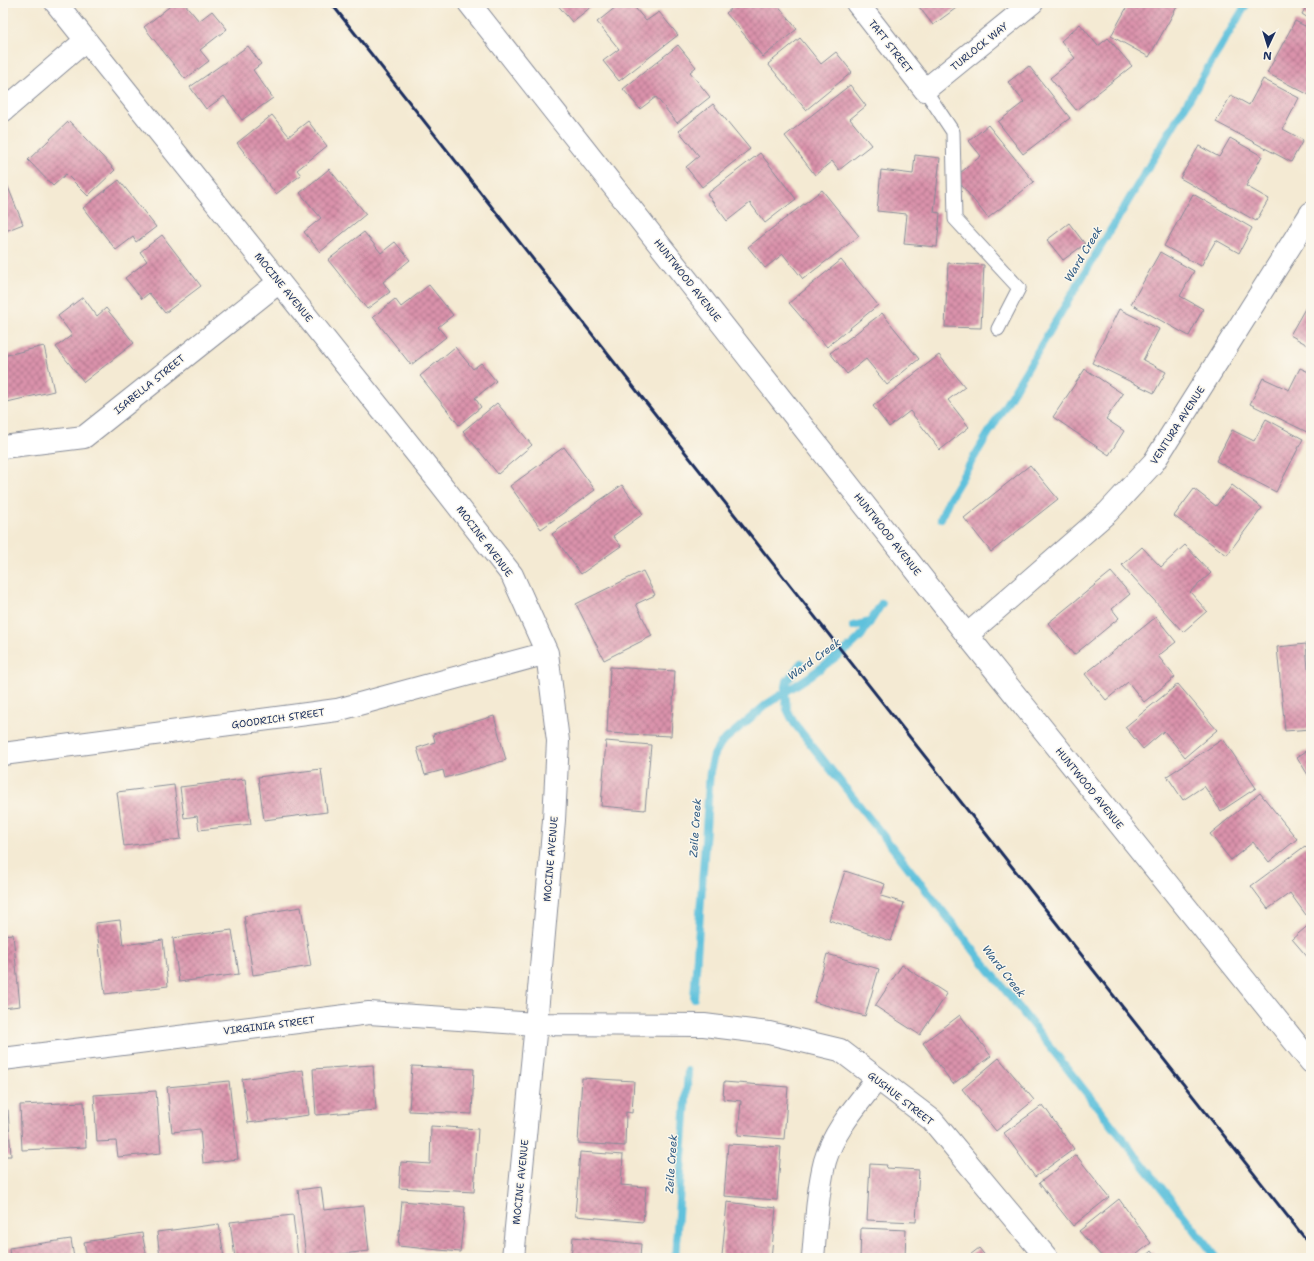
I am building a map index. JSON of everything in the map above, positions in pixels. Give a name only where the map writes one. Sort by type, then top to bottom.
[{"type":"street","name":"MOCINE AVENUE","points":[[56,3],[512,575],[547,653],[558,741],[553,828],[536,1024],[513,1258]]},
{"type":"street","name":"HUNTWOOD AVENUE","points":[[469,3],[967,635],[1311,1062]]},
{"type":"street","name":"TAFT STREET","points":[[857,3],[925,90]]},
{"type":"street","name":"TURLOCK WAY","points":[[925,90],[1032,3]]},
{"type":"street","points":[[3,111],[86,40]]},
{"type":"street","name":"VENTURA AVENUE","points":[[967,635],[1108,512],[1154,462],[1305,237],[1311,213]]},
{"type":"street","name":"ISABELLA STREET","points":[[3,447],[84,437],[279,282]]},
{"type":"street","name":"GOODRICH STREET","points":[[3,754],[337,710],[547,653]]},
{"type":"street","name":"VIRGINIA STREET","points":[[3,1059],[369,1013],[536,1024],[704,1025]]},
{"type":"street","name":"GUSHUE STREET","points":[[704,1025],[769,1033],[840,1050],[932,1120],[1047,1258]]},
{"type":"street","points":[[813,1258],[820,1190],[825,1161],[836,1136],[877,1079]]},
{"type":"lane","points":[[925,90],[953,132],[955,218],[1019,288],[998,329]]},
{"type":"building","points":[[174,3],[184,3],[199,21],[212,11],[227,29],[200,50],[209,61],[185,79],[144,27]]},
{"type":"building","points":[[556,3],[596,3],[572,22]]},
{"type":"building","points":[[621,3],[631,3],[646,21],[659,12],[678,35],[619,81],[603,61],[619,49],[597,22]]},
{"type":"building","points":[[738,3],[778,3],[777,4],[797,29],[763,57],[726,13]]},
{"type":"building","points":[[916,3],[963,3],[933,25]]},
{"type":"building","points":[[1120,3],[1174,3],[1178,5],[1149,57],[1111,36],[1127,7]]},
{"type":"building","points":[[1308,3],[1311,3],[1311,20],[1302,14]]},
{"type":"building","points":[[1295,21],[1311,29],[1311,96],[1267,73]]},
{"type":"building","points":[[1080,24],[1098,46],[1108,38],[1132,66],[1076,110],[1050,78],[1075,58],[1061,41]]},
{"type":"building","points":[[800,38],[821,64],[836,52],[852,72],[806,110],[768,64]]},
{"type":"building","points":[[678,45],[696,67],[690,72],[710,97],[677,123],[656,97],[640,109],[623,89]]},
{"type":"building","points":[[248,46],[261,64],[253,70],[273,98],[242,120],[224,96],[206,109],[190,87]]},
{"type":"building","points":[[1029,66],[1070,118],[1023,154],[998,122],[1024,102],[1008,82]]},
{"type":"building","points":[[1263,79],[1299,98],[1283,129],[1303,140],[1291,162],[1216,122],[1231,95],[1249,105]]},
{"type":"building","points":[[850,85],[866,106],[850,119],[871,145],[839,170],[832,161],[815,175],[785,136]]},
{"type":"building","points":[[713,104],[750,149],[702,187],[686,167],[699,156],[679,131]]},
{"type":"building","points":[[272,115],[289,136],[308,121],[327,146],[297,170],[301,175],[276,194],[237,143]]},
{"type":"building","points":[[69,121],[115,170],[88,196],[66,174],[53,186],[28,160]]},
{"type":"building","points":[[988,125],[1034,182],[988,218],[955,177],[981,156],[969,141]]},
{"type":"building","points":[[1230,138],[1262,156],[1246,186],[1269,199],[1256,221],[1180,178],[1199,146],[1219,157]]},
{"type":"building","points":[[760,153],[796,199],[765,223],[750,203],[727,221],[707,194]]},
{"type":"building","points":[[915,155],[940,158],[934,212],[940,213],[937,247],[904,244],[907,214],[877,211],[881,170],[913,174]]},
{"type":"building","points":[[329,169],[366,214],[320,252],[304,232],[321,218],[300,193]]},
{"type":"building","points":[[119,180],[156,227],[136,242],[133,237],[116,250],[83,208]]},
{"type":"building","points":[[6,182],[23,224],[3,232],[3,183]]},
{"type":"building","points":[[822,190],[859,236],[803,279],[783,254],[765,268],[748,247]]},
{"type":"building","points":[[1193,194],[1252,228],[1239,253],[1216,240],[1201,266],[1164,246]]},
{"type":"building","points":[[1069,223],[1085,244],[1063,260],[1047,240]]},
{"type":"building","points":[[364,232],[381,253],[395,242],[410,260],[383,282],[390,292],[367,309],[328,260]]},
{"type":"building","points":[[162,235],[201,286],[165,313],[149,293],[142,299],[125,278],[147,261],[140,252]]},
{"type":"building","points":[[1160,252],[1194,271],[1180,296],[1203,309],[1189,336],[1131,304]]},
{"type":"building","points":[[841,260],[878,305],[827,347],[789,303]]},
{"type":"building","points":[[948,263],[984,265],[981,328],[945,327]]},
{"type":"building","points":[[429,285],[453,315],[438,327],[446,337],[411,365],[373,317],[395,299],[401,307]]},
{"type":"building","points":[[83,297],[97,316],[106,308],[134,343],[84,382],[56,347],[72,335],[58,316]]},
{"type":"building","points":[[1311,298],[1311,347],[1290,335]]},
{"type":"building","points":[[1119,309],[1159,329],[1143,360],[1166,372],[1154,393],[1092,363]]},
{"type":"building","points":[[882,313],[919,359],[887,385],[866,359],[847,374],[830,353]]},
{"type":"building","points":[[44,346],[54,391],[3,403],[3,356]]},
{"type":"building","points":[[455,347],[473,369],[481,363],[496,381],[475,398],[481,407],[459,425],[420,376]]},
{"type":"building","points":[[939,355],[965,387],[948,400],[969,427],[940,450],[910,411],[889,427],[873,406]]},
{"type":"building","points":[[1300,368],[1311,373],[1311,434],[1250,404],[1263,378],[1289,390]]},
{"type":"building","points":[[1085,369],[1123,394],[1106,419],[1124,431],[1109,455],[1053,417]]},
{"type":"building","points":[[497,403],[532,445],[498,474],[463,431]]},
{"type":"building","points":[[1266,419],[1303,439],[1276,492],[1216,461],[1232,430],[1254,441]]},
{"type":"building","points":[[564,447],[595,490],[541,529],[510,486]]},
{"type":"building","points":[[1030,465],[1058,499],[991,552],[964,518]]},
{"type":"building","points":[[622,485],[643,514],[613,536],[621,546],[581,574],[552,534]]},
{"type":"building","points":[[1232,485],[1262,508],[1227,555],[1174,516],[1194,489],[1216,506]]},
{"type":"building","points":[[1185,545],[1211,573],[1190,592],[1207,611],[1183,632],[1122,565],[1142,547],[1161,567]]},
{"type":"building","points":[[643,571],[655,595],[636,604],[652,636],[604,660],[576,604]]},
{"type":"building","points":[[1111,572],[1130,594],[1112,609],[1119,618],[1074,655],[1048,623]]},
{"type":"building","points":[[1156,617],[1176,642],[1158,656],[1175,677],[1144,702],[1128,682],[1106,700],[1085,674]]},
{"type":"building","points":[[1306,644],[1308,669],[1311,669],[1311,729],[1285,731],[1277,647]]},
{"type":"building","points":[[610,667],[675,671],[671,736],[607,733]]},
{"type":"building","points":[[1178,684],[1217,730],[1185,757],[1164,731],[1143,749],[1125,727]]},
{"type":"building","points":[[494,716],[506,760],[445,778],[443,770],[425,775],[417,748],[435,742],[433,734]]},
{"type":"building","points":[[1223,739],[1256,788],[1221,811],[1204,786],[1183,800],[1167,776]]},
{"type":"building","points":[[606,741],[651,745],[645,810],[601,806]]},
{"type":"building","points":[[1311,748],[1311,780],[1297,757]]},
{"type":"building","points":[[321,769],[327,812],[264,820],[258,777]]},
{"type":"building","points":[[245,779],[251,824],[199,830],[197,816],[184,818],[180,787]]},
{"type":"building","points":[[174,785],[181,839],[124,846],[117,792]]},
{"type":"building","points":[[1260,793],[1297,839],[1269,862],[1253,842],[1231,860],[1210,834]]},
{"type":"building","points":[[1305,846],[1311,853],[1311,912],[1306,915],[1290,893],[1268,909],[1251,886]]},
{"type":"building","points":[[845,871],[885,884],[881,896],[904,903],[891,941],[829,920]]},
{"type":"building","points":[[301,907],[311,966],[253,975],[244,916]]},
{"type":"building","points":[[120,920],[123,945],[163,940],[168,986],[105,994],[96,923]]},
{"type":"building","points":[[1311,923],[1311,959],[1310,960],[1292,939]]},
{"type":"building","points":[[232,930],[239,974],[179,982],[173,938]]},
{"type":"building","points":[[13,934],[20,1006],[3,1008],[3,935]]},
{"type":"building","points":[[827,954],[879,969],[865,1016],[814,1002]]},
{"type":"building","points":[[902,965],[947,994],[920,1035],[875,1006]]},
{"type":"building","points":[[960,1015],[991,1056],[953,1084],[923,1043]]},
{"type":"building","points":[[999,1058],[1034,1100],[996,1131],[962,1089]]},
{"type":"building","points":[[373,1065],[376,1110],[316,1115],[313,1069]]},
{"type":"building","points":[[412,1066],[474,1069],[472,1114],[409,1111]]},
{"type":"building","points":[[303,1070],[309,1115],[248,1123],[242,1079]]},
{"type":"building","points":[[582,1078],[634,1081],[632,1113],[626,1112],[625,1146],[578,1143]]},
{"type":"building","points":[[229,1081],[238,1159],[203,1163],[200,1129],[172,1132],[167,1087]]},
{"type":"building","points":[[724,1082],[788,1087],[784,1139],[738,1135],[741,1101],[723,1099]]},
{"type":"building","points":[[156,1091],[161,1153],[118,1157],[116,1141],[97,1142],[94,1095]]},
{"type":"building","points":[[84,1102],[86,1147],[22,1150],[20,1105]]},
{"type":"building","points":[[1043,1105],[1074,1149],[1035,1177],[1004,1133]]},
{"type":"building","points":[[3,1110],[8,1110],[11,1156],[3,1156]]},
{"type":"building","points":[[431,1126],[478,1129],[474,1192],[399,1188],[401,1162],[430,1164]]},
{"type":"building","points":[[728,1144],[781,1147],[777,1200],[724,1196]]},
{"type":"building","points":[[580,1152],[623,1155],[621,1185],[646,1187],[643,1222],[575,1216]]},
{"type":"building","points":[[1076,1155],[1109,1197],[1073,1226],[1039,1183]]},
{"type":"building","points":[[870,1164],[887,1165],[886,1168],[919,1170],[916,1222],[867,1220]]},
{"type":"building","points":[[321,1187],[324,1210],[364,1206],[369,1251],[306,1258],[298,1190]]},
{"type":"building","points":[[1119,1199],[1151,1243],[1132,1258],[1103,1258],[1079,1231]]},
{"type":"building","points":[[402,1201],[465,1207],[460,1252],[398,1246]]},
{"type":"building","points":[[727,1202],[776,1208],[771,1258],[739,1258],[722,1256]]},
{"type":"building","points":[[293,1215],[298,1258],[235,1258],[230,1222]]},
{"type":"building","points":[[219,1224],[224,1258],[160,1258],[157,1232]]},
{"type":"building","points":[[861,1228],[906,1230],[905,1258],[860,1258]]},
{"type":"building","points":[[142,1233],[147,1258],[87,1258],[84,1242]]},
{"type":"building","points":[[573,1237],[641,1244],[640,1258],[571,1258]]},
{"type":"building","points":[[71,1239],[74,1258],[10,1258],[9,1248]]},
{"type":"building","points":[[979,1248],[987,1258],[966,1258]]},
{"type":"building","points":[[1152,1251],[1157,1258],[1144,1258]]},
{"type":"waterway","name":"Ward Creek","points":[[941,518],[949,499],[1247,3]]},
{"type":"waterway","name":"Zeile Creek","points":[[694,998],[710,771],[714,755],[721,743],[767,704],[810,676],[851,646],[861,636],[882,603]]},
{"type":"waterway","name":"Ward Creek","points":[[853,626],[870,622]]},
{"type":"waterway","name":"Ward Creek","points":[[801,663],[787,681],[785,693],[787,709],[794,723],[1217,1258]]},
{"type":"waterway","name":"Zeile Creek","points":[[675,1258],[688,1071]]},
{"type":"railway","points":[[331,3],[1311,1246]]}]
